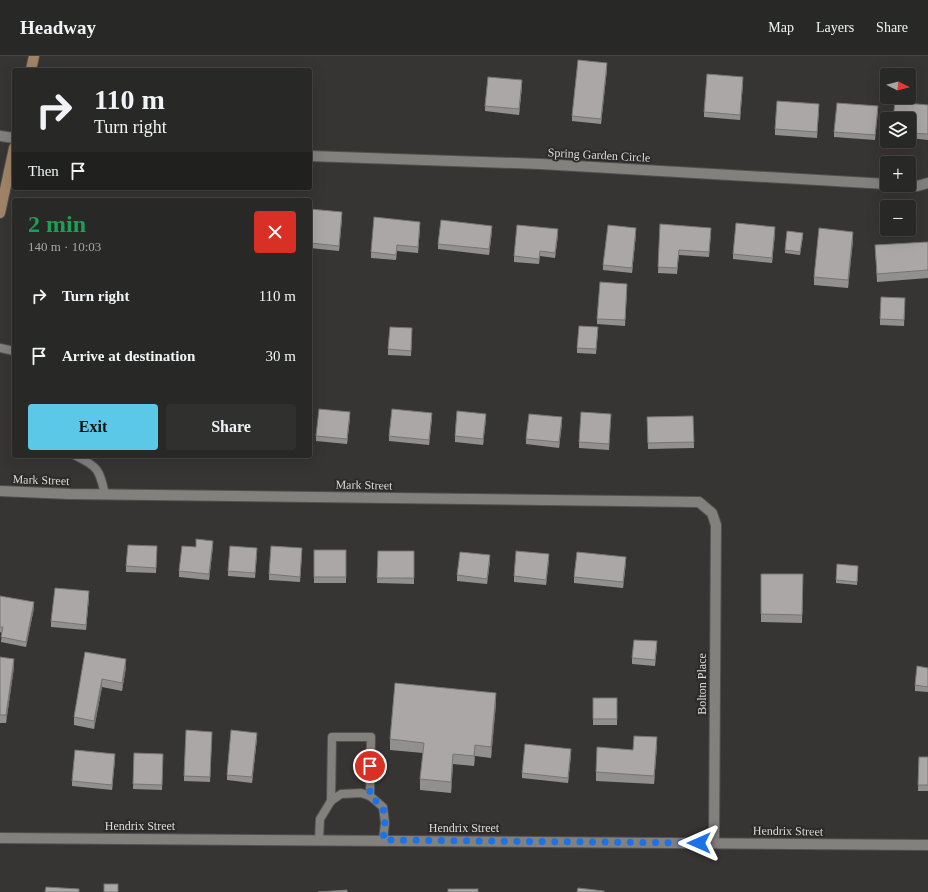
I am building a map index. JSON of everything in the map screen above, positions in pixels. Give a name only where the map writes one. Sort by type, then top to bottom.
[{"type":"main road","points":[[31,68],[34,56]]},
{"type":"main road","points":[[0,213],[12,157]]},
{"type":"street","points":[[0,136],[12,138]]},
{"type":"street","name":"Spring Garden Circle","points":[[312,156],[541,164],[880,184]]},
{"type":"street","points":[[916,186],[928,183]]},
{"type":"street","name":"Mark Street","points":[[0,491],[105,494],[699,502],[712,513],[716,525]]},
{"type":"street","name":"Bolton Place","points":[[714,843],[716,525]]},
{"type":"street","name":"Hendrix Street","points":[[0,838],[928,845]]},
{"type":"lane","points":[[0,348],[12,351]]},
{"type":"lane","points":[[80,458],[91,463],[100,474],[105,494]]},
{"type":"lane","points":[[331,802],[332,737],[371,737],[370,796]]},
{"type":"lane","points":[[319,840],[320,818],[331,802],[341,794],[361,793],[370,796],[383,807],[385,824],[383,840]]},
{"type":"building","points":[[578,60],[607,63],[601,119],[572,116]]},
{"type":"building","points":[[707,74],[743,77],[740,115],[704,112]]},
{"type":"building","points":[[488,77],[522,80],[519,109],[485,106]]},
{"type":"building","points":[[777,101],[819,104],[817,132],[775,129]]},
{"type":"building","points":[[837,103],[878,106],[875,135],[834,132]]},
{"type":"building","points":[[895,104],[928,105],[928,134],[916,133],[916,112],[894,112]]},
{"type":"building","points":[[312,209],[342,212],[339,246],[312,243]]},
{"type":"building","points":[[374,217],[420,222],[418,247],[397,245],[396,255],[371,252]]},
{"type":"building","points":[[441,220],[492,226],[489,249],[438,244]]},
{"type":"building","points":[[736,223],[775,227],[772,258],[733,254]]},
{"type":"building","points":[[660,224],[711,228],[709,252],[679,250],[677,268],[658,267]]},
{"type":"building","points":[[517,225],[558,229],[555,253],[540,251],[539,259],[514,256]]},
{"type":"building","points":[[608,225],[636,228],[632,268],[603,265]]},
{"type":"building","points":[[819,228],[853,232],[848,280],[814,277]]},
{"type":"building","points":[[787,231],[803,233],[800,252],[785,250]]},
{"type":"building","points":[[928,242],[928,270],[877,274],[875,245]]},
{"type":"building","points":[[600,282],[627,284],[625,320],[597,319]]},
{"type":"building","points":[[881,297],[905,298],[904,320],[880,319]]},
{"type":"building","points":[[579,326],[598,327],[596,349],[577,348]]},
{"type":"building","points":[[390,327],[412,328],[411,351],[388,349]]},
{"type":"building","points":[[319,409],[350,412],[347,439],[316,436]]},
{"type":"building","points":[[392,409],[432,413],[429,440],[389,436]]},
{"type":"building","points":[[457,411],[486,414],[483,439],[455,436]]},
{"type":"building","points":[[581,412],[611,414],[609,444],[579,442]]},
{"type":"building","points":[[529,414],[562,417],[559,442],[526,439]]},
{"type":"building","points":[[693,416],[694,442],[648,443],[647,417]]},
{"type":"building","points":[[196,539],[213,541],[209,574],[179,571],[182,546],[196,547]]},
{"type":"building","points":[[128,545],[157,546],[156,568],[126,566]]},
{"type":"building","points":[[230,546],[257,548],[255,573],[228,571]]},
{"type":"building","points":[[271,546],[302,548],[300,577],[269,574]]},
{"type":"building","points":[[314,550],[346,550],[346,577],[314,577]]},
{"type":"building","points":[[378,551],[414,551],[414,578],[377,578]]},
{"type":"building","points":[[516,551],[549,554],[546,580],[514,576]]},
{"type":"building","points":[[460,552],[490,555],[487,579],[457,575]]},
{"type":"building","points":[[577,552],[626,557],[623,582],[574,577]]},
{"type":"building","points":[[837,564],[858,566],[857,582],[836,580]]},
{"type":"building","points":[[761,574],[803,574],[802,615],[761,614]]},
{"type":"building","points":[[55,588],[89,591],[86,625],[51,621]]},
{"type":"building","points":[[0,596],[34,602],[26,642],[1,637],[3,627],[0,627]]},
{"type":"building","points":[[634,640],[657,641],[655,660],[632,658]]},
{"type":"building","points":[[85,652],[126,659],[122,683],[102,679],[94,721],[74,717]]},
{"type":"building","points":[[0,657],[14,659],[6,715],[0,715]]},
{"type":"building","points":[[917,666],[928,668],[928,687],[915,685]]},
{"type":"building","points":[[395,683],[496,693],[491,747],[475,745],[474,756],[453,754],[451,782],[420,779],[424,743],[390,739]]},
{"type":"building","points":[[593,698],[617,698],[617,719],[593,719]]},
{"type":"building","points":[[186,730],[212,732],[210,777],[184,776]]},
{"type":"building","points":[[231,730],[257,733],[252,777],[227,775]]},
{"type":"building","points":[[634,736],[657,737],[654,776],[596,772],[597,747],[633,750]]},
{"type":"building","points":[[525,744],[571,749],[568,778],[522,773]]},
{"type":"building","points":[[75,750],[115,754],[112,785],[72,781]]},
{"type":"building","points":[[134,753],[163,754],[162,785],[133,784]]},
{"type":"building","points":[[919,757],[928,757],[928,785],[918,785]]},
{"type":"building","points":[[104,884],[118,884],[118,892],[104,892]]},
{"type":"building","points":[[46,887],[79,889],[79,892],[45,892]]},
{"type":"building","points":[[578,888],[604,891],[604,892],[577,892]]},
{"type":"building","points":[[448,889],[478,889],[478,892],[448,892]]},
{"type":"building","points":[[347,890],[347,892],[318,892]]},
{"type":"route","points":[[370,766],[370,796],[383,807],[385,824],[383,840],[699,843]]}]
